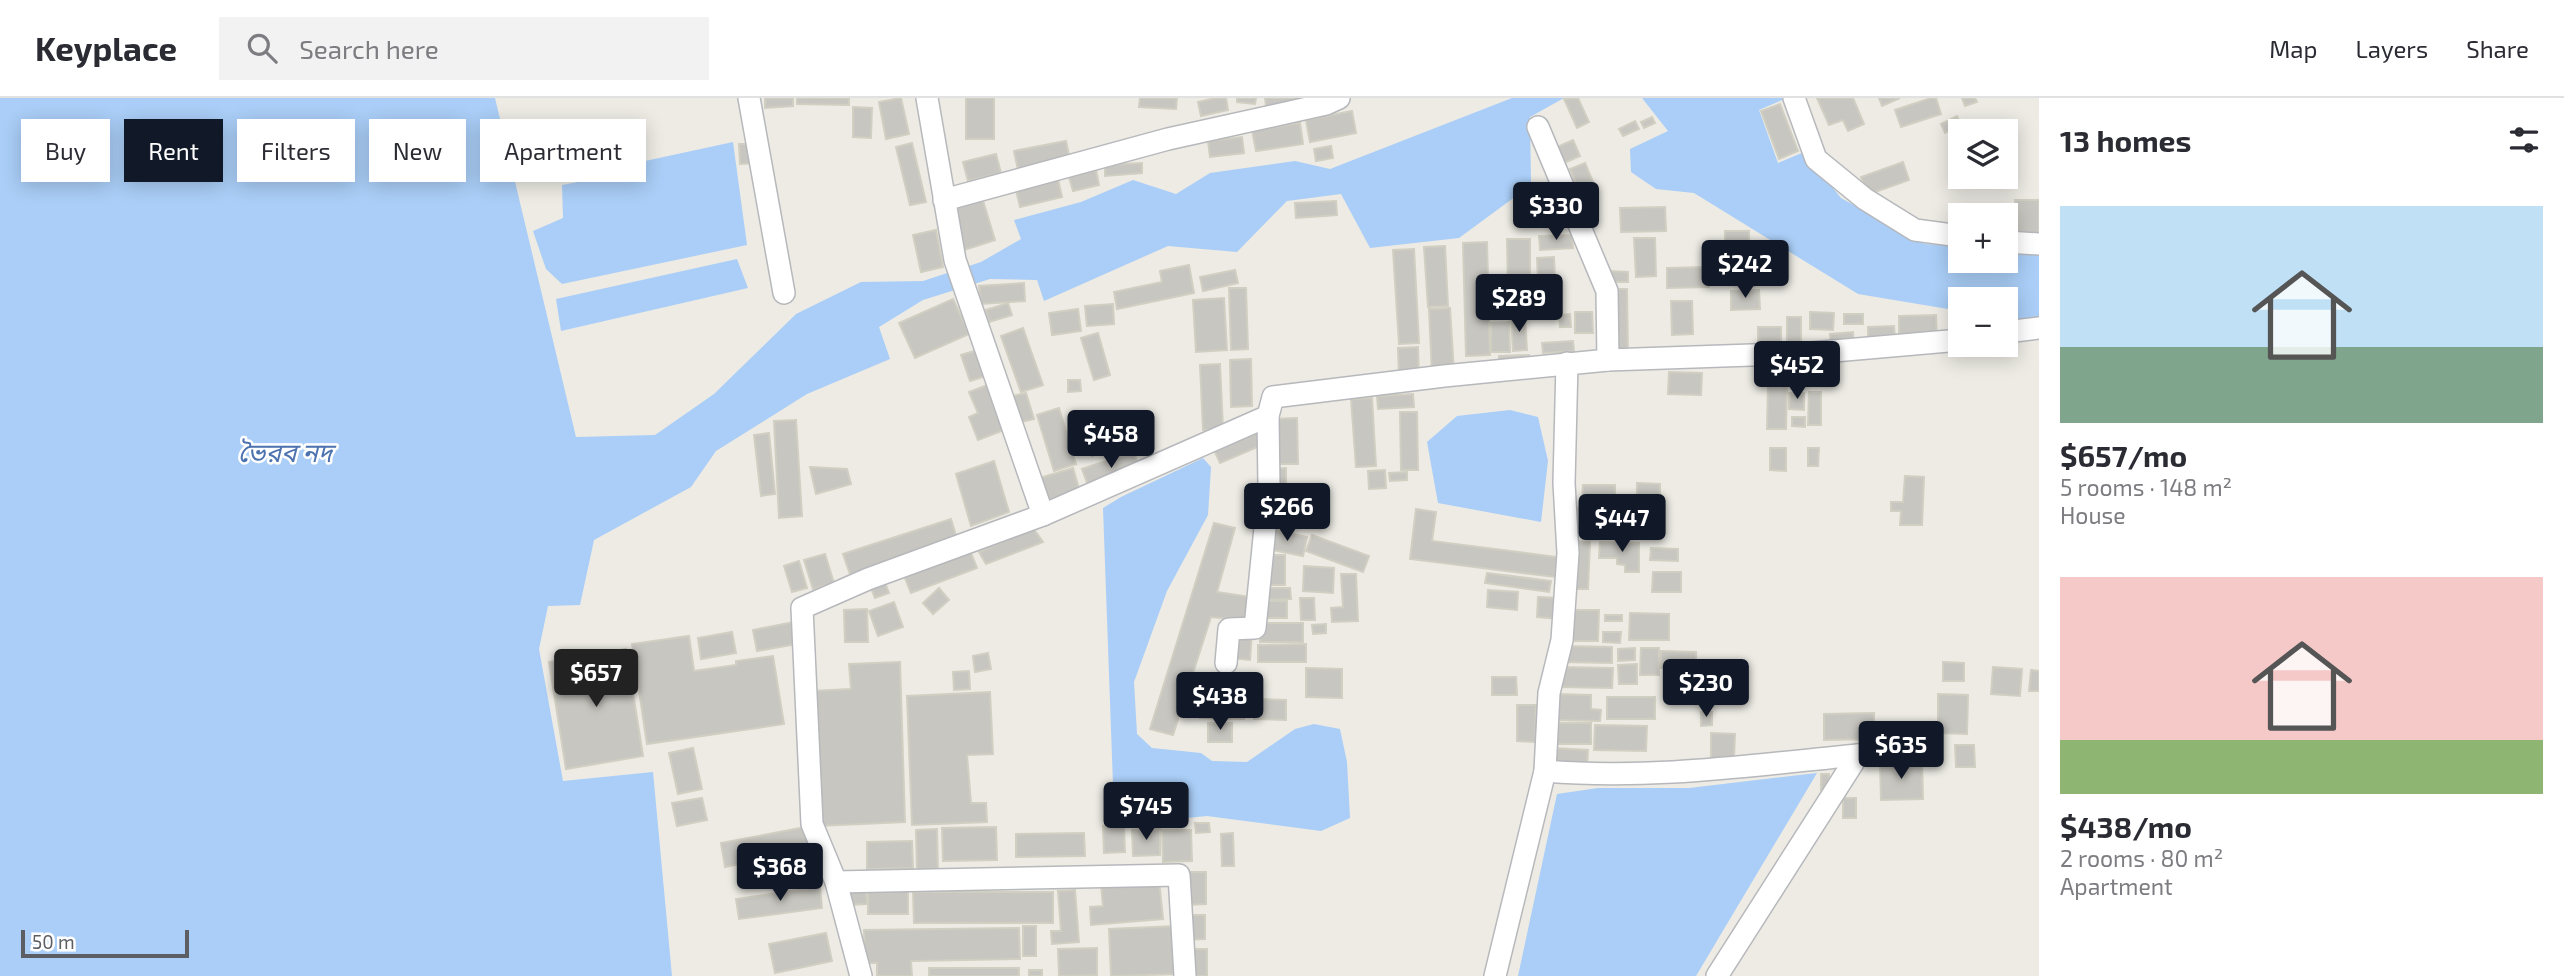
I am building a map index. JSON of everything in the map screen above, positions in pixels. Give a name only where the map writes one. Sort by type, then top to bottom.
[{"type":"street","points":[[750,98],[784,293]]},
{"type":"street","points":[[927,98],[955,260],[1043,515]]},
{"type":"street","points":[[944,200],[1168,139],[1326,104],[1339,98]]},
{"type":"street","points":[[1794,98],[1816,159],[1865,199],[1915,230],[1948,234]]},
{"type":"street","points":[[1538,127],[1607,291],[1608,360]]},
{"type":"street","points":[[2018,243],[2039,244]]},
{"type":"street","points":[[2018,331],[2039,328]]},
{"type":"street","points":[[1226,663],[1229,629],[1255,628],[1269,488],[1268,416],[1273,397],[1567,363],[1799,354],[1948,341]]},
{"type":"street","points":[[1495,976],[1545,771],[1549,693],[1562,640],[1567,581],[1564,483],[1567,363]]},
{"type":"street","points":[[860,976],[836,882],[812,824],[802,608],[868,579],[1043,515],[1268,416]]},
{"type":"street","points":[[1545,771],[1598,775],[1655,773],[1858,755],[1717,976]]},
{"type":"street","points":[[836,882],[1179,875],[1185,976]]},
{"type":"water","name":"ভৈরব নদ","points":[[0,98],[495,98],[500,119],[480,119],[480,182],[515,182],[576,437],[655,435],[714,394],[796,314],[861,282],[923,281],[981,262],[1021,239],[1014,220],[1081,202],[1133,180],[1176,194],[1210,173],[1295,161],[1330,169],[1512,98],[1564,98],[1530,117],[1531,185],[1459,238],[1370,248],[1341,194],[1287,201],[1237,252],[1168,246],[1044,301],[1037,280],[990,279],[923,300],[879,327],[890,359],[807,394],[716,451],[691,487],[594,540],[580,605],[548,606],[539,649],[563,781],[653,772],[672,976],[0,976]]},
{"type":"water","points":[[1642,98],[1787,98],[1759,110],[1778,163],[1804,152],[1841,198],[1925,244],[1948,245],[1948,273],[2018,273],[2018,250],[2039,252],[2039,324],[2018,321],[2018,287],[1948,287],[1948,309],[1858,294],[1694,193],[1656,189],[1631,172],[1630,149],[1668,131]]},
{"type":"water","points":[[733,142],[747,245],[562,284],[546,269],[533,231],[563,218],[562,185],[578,182],[646,182],[646,161]]},
{"type":"water","points":[[737,259],[748,288],[561,331],[556,299]]},
{"type":"water","points":[[1510,410],[1538,417],[1548,461],[1541,522],[1438,503],[1427,442],[1457,416]]},
{"type":"water","points":[[1203,458],[1211,467],[1208,515],[1167,591],[1134,682],[1137,734],[1152,748],[1201,753],[1212,761],[1247,762],[1295,729],[1314,724],[1340,729],[1347,762],[1350,818],[1321,831],[1207,816],[1157,821],[1131,820],[1114,812],[1103,508]]},
{"type":"water","points":[[1817,773],[1696,976],[1518,976],[1557,794],[1598,788],[1689,788]]},
{"type":"building","points":[[765,98],[793,98],[793,106],[765,108]]},
{"type":"building","points":[[797,98],[849,98],[849,105],[797,104]]},
{"type":"building","points":[[901,98],[909,134],[886,139],[879,102]]},
{"type":"building","points":[[966,98],[994,98],[994,139],[966,139]]},
{"type":"building","points":[[1140,98],[1177,98],[1176,109],[1139,107]]},
{"type":"building","points":[[1226,98],[1228,110],[1201,116],[1198,102]]},
{"type":"building","points":[[1237,98],[1256,98],[1255,104],[1237,102]]},
{"type":"building","points":[[1265,98],[1297,98],[1298,108],[1267,113]]},
{"type":"building","points":[[1578,98],[1589,122],[1577,128],[1564,99]]},
{"type":"building","points":[[1817,98],[1853,98],[1864,124],[1848,131],[1843,120],[1829,125]]},
{"type":"building","points":[[1879,98],[1900,98],[1882,106]]},
{"type":"building","points":[[1936,98],[1941,114],[1901,127],[1895,110]]},
{"type":"building","points":[[1962,98],[1975,98],[1977,102],[1965,106]]},
{"type":"building","points":[[1780,104],[1798,151],[1779,159],[1761,111]]},
{"type":"building","points":[[853,107],[872,108],[871,138],[853,137]]},
{"type":"building","points":[[1352,111],[1356,133],[1310,142],[1306,120]]},
{"type":"building","points":[[1652,117],[1655,123],[1644,128],[1641,122]]},
{"type":"building","points":[[1948,120],[1948,132],[1945,133],[1941,124]]},
{"type":"building","points":[[1635,121],[1639,129],[1623,136],[1619,129]]},
{"type":"building","points":[[1300,123],[1303,144],[1256,151],[1252,130]]},
{"type":"building","points":[[1242,137],[1244,153],[1210,157],[1208,141]]},
{"type":"building","points":[[1573,140],[1580,156],[1562,164],[1555,148]]},
{"type":"building","points":[[1066,141],[1070,160],[1018,170],[1014,151]]},
{"type":"building","points":[[912,143],[926,202],[910,205],[896,147]]},
{"type":"building","points":[[739,144],[756,144],[757,163],[740,164]]},
{"type":"building","points":[[1331,146],[1333,158],[1316,161],[1314,149]]},
{"type":"building","points":[[996,154],[1001,173],[968,181],[963,162]]},
{"type":"building","points":[[1903,162],[1909,180],[1867,195],[1861,177]]},
{"type":"building","points":[[1142,163],[1142,173],[1105,176],[1105,165]]},
{"type":"building","points":[[1585,163],[1596,189],[1581,195],[1570,169]]},
{"type":"building","points":[[1096,170],[1099,185],[1073,191],[1069,177]]},
{"type":"building","points":[[1057,175],[1062,197],[1020,207],[1015,186]]},
{"type":"building","points":[[981,194],[995,240],[961,251],[946,205]]},
{"type":"building","points":[[2015,200],[2039,200],[2039,236],[2018,237],[2018,203]]},
{"type":"building","points":[[1336,201],[1337,215],[1296,218],[1295,203]]},
{"type":"building","points":[[1665,207],[1666,231],[1621,232],[1620,208]]},
{"type":"building","points":[[936,230],[943,267],[921,272],[913,235]]},
{"type":"building","points":[[1725,231],[1749,231],[1749,253],[1725,253]]},
{"type":"building","points":[[1572,235],[1573,248],[1540,250],[1539,236]]},
{"type":"building","points":[[1634,238],[1655,238],[1656,276],[1636,277]]},
{"type":"building","points":[[1507,239],[1530,239],[1530,287],[1508,288]]},
{"type":"building","points":[[1487,242],[1490,355],[1466,356],[1463,243]]},
{"type":"building","points":[[1445,246],[1448,306],[1428,307],[1424,247]]},
{"type":"building","points":[[1414,249],[1419,343],[1399,344],[1393,250]]},
{"type":"building","points":[[1554,257],[1555,279],[1538,280],[1537,258]]},
{"type":"building","points":[[1189,265],[1194,293],[1117,309],[1114,292],[1162,282],[1160,271]]},
{"type":"building","points":[[1708,267],[1709,287],[1667,288],[1667,268]]},
{"type":"building","points":[[1235,270],[1238,283],[1203,291],[1200,277]]},
{"type":"building","points":[[1607,271],[1628,272],[1628,282],[1607,282]]},
{"type":"building","points":[[1727,271],[1754,272],[1754,286],[1727,285]]},
{"type":"building","points":[[1024,283],[1025,301],[981,304],[979,286]]},
{"type":"building","points":[[1229,288],[1246,288],[1248,349],[1231,350]]},
{"type":"building","points":[[1556,288],[1557,306],[1534,307],[1533,289]]},
{"type":"building","points":[[1611,289],[1627,289],[1628,356],[1612,356]]},
{"type":"building","points":[[1759,290],[1760,309],[1731,310],[1731,291]]},
{"type":"building","points":[[1501,293],[1528,294],[1528,310],[1501,309]]},
{"type":"building","points":[[1224,298],[1227,350],[1196,352],[1193,300]]},
{"type":"building","points":[[953,299],[969,334],[915,358],[899,323]]},
{"type":"building","points":[[1671,301],[1692,301],[1693,334],[1672,335]]},
{"type":"building","points":[[1008,303],[1012,315],[989,322],[986,310]]},
{"type":"building","points":[[1113,304],[1114,324],[1087,326],[1085,306]]},
{"type":"building","points":[[1450,308],[1454,372],[1432,374],[1429,309]]},
{"type":"building","points":[[1078,309],[1081,331],[1052,335],[1049,313]]},
{"type":"building","points":[[1575,312],[1592,312],[1593,333],[1575,333]]},
{"type":"building","points":[[1810,312],[1834,313],[1833,330],[1810,329]]},
{"type":"building","points":[[1570,314],[1571,327],[1560,327],[1559,315]]},
{"type":"building","points":[[1844,314],[1863,314],[1863,324],[1844,324]]},
{"type":"building","points":[[1936,315],[1937,339],[1899,340],[1899,316]]},
{"type":"building","points":[[1525,316],[1527,350],[1513,351],[1511,317]]},
{"type":"building","points":[[1787,317],[1801,317],[1801,345],[1787,345]]},
{"type":"building","points":[[1509,322],[1510,352],[1491,352],[1491,323]]},
{"type":"building","points":[[1894,326],[1895,339],[1868,341],[1868,327]]},
{"type":"building","points":[[1758,327],[1781,327],[1781,349],[1758,349]]},
{"type":"building","points":[[1023,328],[1043,385],[1021,392],[1001,336]]},
{"type":"building","points":[[1853,332],[1854,342],[1831,343],[1830,334]]},
{"type":"building","points":[[1098,333],[1110,375],[1094,380],[1081,338]]},
{"type":"building","points":[[1573,341],[1574,351],[1543,353],[1542,343]]},
{"type":"building","points":[[1418,347],[1419,375],[1399,376],[1398,348]]},
{"type":"building","points":[[981,349],[989,375],[970,381],[961,355]]},
{"type":"building","points":[[1529,355],[1530,362],[1499,364],[1499,356]]},
{"type":"building","points":[[1251,359],[1252,406],[1231,407],[1230,360]]},
{"type":"building","points":[[1220,364],[1223,429],[1203,430],[1200,365]]},
{"type":"building","points":[[1669,372],[1702,373],[1701,395],[1668,394]]},
{"type":"building","points":[[1068,380],[1080,380],[1081,391],[1068,392]]},
{"type":"building","points":[[990,384],[1007,429],[978,440],[969,417],[978,413],[969,392]]},
{"type":"building","points":[[1768,384],[1787,384],[1786,429],[1767,429]]},
{"type":"building","points":[[1809,392],[1821,392],[1821,425],[1808,425]]},
{"type":"building","points":[[1026,393],[1034,419],[1021,422],[1013,396]]},
{"type":"building","points":[[1789,393],[1804,393],[1804,410],[1789,409]]},
{"type":"building","points":[[1413,394],[1414,407],[1378,409],[1377,396]]},
{"type":"building","points":[[1372,398],[1376,466],[1356,467],[1351,399]]},
{"type":"building","points":[[1059,408],[1076,464],[1054,471],[1037,415]]},
{"type":"building","points":[[1113,411],[1117,423],[1097,429],[1094,418]]},
{"type":"building","points":[[1400,412],[1417,412],[1418,470],[1401,470]]},
{"type":"building","points":[[1792,417],[1805,417],[1805,427],[1792,426]]},
{"type":"building","points":[[1297,418],[1298,464],[1275,464],[1274,419]]},
{"type":"building","points":[[796,420],[802,516],[779,518],[774,421]]},
{"type":"building","points":[[1260,426],[1267,443],[1220,463],[1212,446]]},
{"type":"building","points":[[1116,428],[1123,442],[1105,450],[1099,435]]},
{"type":"building","points":[[769,433],[775,494],[761,496],[754,435]]},
{"type":"building","points":[[1093,439],[1100,453],[1092,456],[1085,442]]},
{"type":"building","points":[[1770,448],[1786,448],[1786,471],[1770,470]]},
{"type":"building","points":[[1808,448],[1819,448],[1818,466],[1808,466]]},
{"type":"building","points":[[1134,452],[1140,471],[1089,488],[1082,469]]},
{"type":"building","points":[[994,461],[1009,512],[971,526],[956,474]]},
{"type":"building","points":[[810,467],[847,469],[851,484],[816,494]]},
{"type":"building","points":[[1073,468],[1080,492],[1047,502],[1040,478]]},
{"type":"building","points":[[1286,468],[1286,485],[1273,485],[1272,469]]},
{"type":"building","points":[[1385,470],[1386,488],[1369,489],[1368,471]]},
{"type":"building","points":[[1407,472],[1407,480],[1390,481],[1389,473]]},
{"type":"building","points":[[1905,476],[1924,477],[1922,525],[1900,525],[1901,511],[1891,511],[1891,502],[1903,502]]},
{"type":"building","points":[[1637,483],[1660,484],[1660,498],[1637,498]]},
{"type":"building","points":[[1583,485],[1615,485],[1615,504],[1582,503]]},
{"type":"building","points":[[1578,508],[1591,508],[1591,528],[1577,528]]},
{"type":"building","points":[[1416,509],[1436,512],[1432,541],[1557,557],[1555,577],[1410,559]]},
{"type":"building","points":[[1636,511],[1663,511],[1663,528],[1635,527]]},
{"type":"building","points":[[951,519],[958,542],[851,577],[843,554]]},
{"type":"building","points":[[1214,523],[1235,528],[1217,592],[1251,597],[1248,621],[1211,617],[1173,735],[1150,729]]},
{"type":"building","points":[[1033,528],[1043,542],[986,564],[979,552]]},
{"type":"building","points":[[1272,529],[1307,537],[1303,556],[1268,549]]},
{"type":"building","points":[[1312,535],[1369,556],[1363,572],[1306,551]]},
{"type":"building","points":[[1574,541],[1590,542],[1588,589],[1572,589]]},
{"type":"building","points":[[1600,542],[1639,543],[1639,572],[1625,572],[1625,565],[1617,564],[1617,558],[1599,558]]},
{"type":"building","points":[[969,548],[977,568],[911,593],[903,573]]},
{"type":"building","points":[[1651,548],[1678,549],[1678,561],[1650,560]]},
{"type":"building","points":[[825,554],[834,583],[813,589],[804,560]]},
{"type":"building","points":[[1265,555],[1285,555],[1285,585],[1266,585]]},
{"type":"building","points":[[799,561],[807,588],[792,592],[784,566]]},
{"type":"building","points":[[1304,566],[1334,568],[1333,593],[1303,591]]},
{"type":"building","points":[[1653,572],[1681,572],[1681,592],[1652,592]]},
{"type":"building","points":[[1487,573],[1551,581],[1549,592],[1485,583]]},
{"type":"building","points":[[1341,574],[1356,574],[1358,621],[1332,622],[1331,608],[1343,607]]},
{"type":"building","points":[[885,583],[889,593],[875,598],[871,588]]},
{"type":"building","points":[[939,588],[949,600],[933,614],[923,603]]},
{"type":"building","points":[[1262,588],[1290,588],[1291,599],[1262,600]]},
{"type":"building","points":[[1488,590],[1518,592],[1517,610],[1487,607]]},
{"type":"building","points":[[1538,597],[1560,598],[1559,619],[1537,617]]},
{"type":"building","points":[[1300,598],[1314,598],[1315,620],[1301,620]]},
{"type":"building","points":[[1259,601],[1287,601],[1287,618],[1260,618]]},
{"type":"building","points":[[894,602],[903,627],[878,636],[869,611]]},
{"type":"building","points":[[867,609],[868,642],[845,642],[844,610]]},
{"type":"building","points":[[1569,610],[1599,610],[1598,641],[1568,641]]},
{"type":"building","points":[[1630,613],[1669,614],[1669,640],[1629,640]]},
{"type":"building","points":[[1605,615],[1622,615],[1622,621],[1605,621]]},
{"type":"building","points":[[794,622],[797,644],[757,651],[753,630]]},
{"type":"building","points":[[1260,623],[1303,623],[1303,642],[1260,642]]},
{"type":"building","points":[[1326,624],[1326,633],[1313,634],[1312,625]]},
{"type":"building","points":[[1234,630],[1252,631],[1250,660],[1232,658]]},
{"type":"building","points":[[732,632],[736,653],[701,659],[698,638]]},
{"type":"building","points":[[1603,632],[1621,632],[1620,643],[1603,642]]},
{"type":"building","points":[[689,636],[694,671],[773,656],[784,724],[647,744],[632,644]]},
{"type":"building","points":[[1306,644],[1306,662],[1258,662],[1258,645]]},
{"type":"building","points":[[1563,646],[1612,647],[1612,663],[1562,662]]},
{"type":"building","points":[[1635,648],[1635,660],[1618,661],[1618,649]]},
{"type":"building","points":[[1641,648],[1659,648],[1659,675],[1640,675]]},
{"type":"building","points":[[626,649],[643,756],[566,769],[549,662]]},
{"type":"building","points":[[1661,651],[1696,652],[1696,669],[1661,668]]},
{"type":"building","points":[[988,653],[991,669],[975,672],[973,656]]},
{"type":"building","points":[[900,662],[905,822],[818,826],[812,691],[851,689],[849,664]]},
{"type":"building","points":[[1943,662],[1964,663],[1964,681],[1943,681]]},
{"type":"building","points":[[1637,664],[1637,684],[1619,684],[1618,665]]},
{"type":"building","points":[[1560,667],[1613,668],[1612,688],[1559,687]]},
{"type":"building","points":[[1993,667],[2022,669],[2020,696],[1991,694]]},
{"type":"building","points":[[1306,668],[1342,669],[1342,698],[1306,697]]},
{"type":"building","points":[[2031,670],[2039,671],[2039,691],[2029,691]]},
{"type":"building","points":[[969,671],[970,689],[954,690],[953,672]]},
{"type":"building","points":[[1492,677],[1516,677],[1517,695],[1492,695]]},
{"type":"building","points":[[1224,685],[1245,685],[1245,697],[1224,696]]},
{"type":"building","points":[[990,692],[993,754],[967,755],[971,803],[986,803],[987,822],[912,825],[907,696]]},
{"type":"building","points":[[1555,694],[1591,695],[1591,709],[1601,710],[1600,721],[1554,720]]},
{"type":"building","points":[[1938,694],[1968,695],[1967,734],[1938,733]]},
{"type":"building","points":[[1607,697],[1655,697],[1655,719],[1607,719]]},
{"type":"building","points":[[1201,699],[1245,701],[1244,719],[1200,718]]},
{"type":"building","points":[[1255,699],[1286,700],[1286,720],[1254,719]]},
{"type":"building","points":[[1185,702],[1198,702],[1198,714],[1184,713]]},
{"type":"building","points":[[1517,705],[1536,705],[1535,742],[1517,741]]},
{"type":"building","points":[[1701,712],[1712,712],[1712,725],[1701,726]]},
{"type":"building","points":[[1874,713],[1874,739],[1824,740],[1824,714]]},
{"type":"building","points":[[1208,723],[1232,723],[1232,742],[1208,742]]},
{"type":"building","points":[[1553,723],[1591,723],[1591,744],[1553,744]]},
{"type":"building","points":[[1595,725],[1647,726],[1646,751],[1594,750]]},
{"type":"building","points":[[1711,733],[1735,734],[1734,758],[1711,758]]},
{"type":"building","points":[[1955,745],[1974,745],[1975,767],[1956,767]]},
{"type":"building","points":[[693,748],[702,789],[678,794],[669,753]]},
{"type":"building","points":[[1552,748],[1588,750],[1587,768],[1551,766]]},
{"type":"building","points":[[1922,761],[1923,799],[1881,800],[1880,762]]},
{"type":"building","points":[[1821,774],[1829,774],[1829,790],[1821,790]]},
{"type":"building","points":[[702,798],[707,820],[677,826],[672,803]]},
{"type":"building","points":[[1843,798],[1856,798],[1856,818],[1843,818]]},
{"type":"building","points":[[1195,823],[1209,823],[1210,832],[1196,833]]},
{"type":"building","points":[[1124,825],[1125,852],[1104,853],[1103,826]]},
{"type":"building","points":[[806,827],[811,850],[725,867],[721,843]]},
{"type":"building","points":[[996,827],[997,860],[943,861],[942,828]]},
{"type":"building","points":[[937,829],[938,873],[917,873],[916,830]]},
{"type":"building","points":[[1160,829],[1160,855],[1133,856],[1132,830]]},
{"type":"building","points":[[1162,830],[1191,830],[1192,861],[1163,862]]},
{"type":"building","points":[[1084,833],[1085,856],[1016,857],[1016,834]]},
{"type":"building","points":[[1233,833],[1234,866],[1222,866],[1221,834]]},
{"type":"building","points":[[912,841],[913,868],[867,869],[867,842]]},
{"type":"building","points":[[1185,872],[1206,872],[1206,904],[1186,905]]},
{"type":"building","points":[[1159,880],[1163,919],[1091,925],[1090,907],[1103,906],[1101,885]]},
{"type":"building","points":[[866,885],[867,904],[848,905],[847,886]]},
{"type":"building","points":[[868,886],[908,886],[908,914],[868,914]]},
{"type":"building","points":[[820,887],[822,908],[739,919],[736,899]]},
{"type":"building","points":[[1075,890],[1079,942],[1052,944],[1051,931],[1061,931],[1058,891]]},
{"type":"building","points":[[913,892],[1053,892],[1053,923],[914,923]]},
{"type":"building","points":[[1186,915],[1205,915],[1205,939],[1186,940]]},
{"type":"building","points":[[1023,926],[1036,926],[1036,956],[1023,956]]},
{"type":"building","points":[[1176,926],[1178,974],[1111,976],[1109,929]]},
{"type":"building","points":[[1019,928],[1020,959],[911,961],[912,976],[877,976],[877,963],[865,963],[864,930]]},
{"type":"building","points":[[826,933],[832,961],[775,973],[769,944]]},
{"type":"building","points":[[1097,948],[1097,975],[1059,976],[1058,949]]},
{"type":"building","points":[[1189,949],[1207,949],[1207,976],[1189,976]]},
{"type":"building","points":[[929,968],[1019,968],[1019,976],[929,976]]},
{"type":"building","points":[[1029,970],[1042,970],[1042,976],[1029,976]]}]
